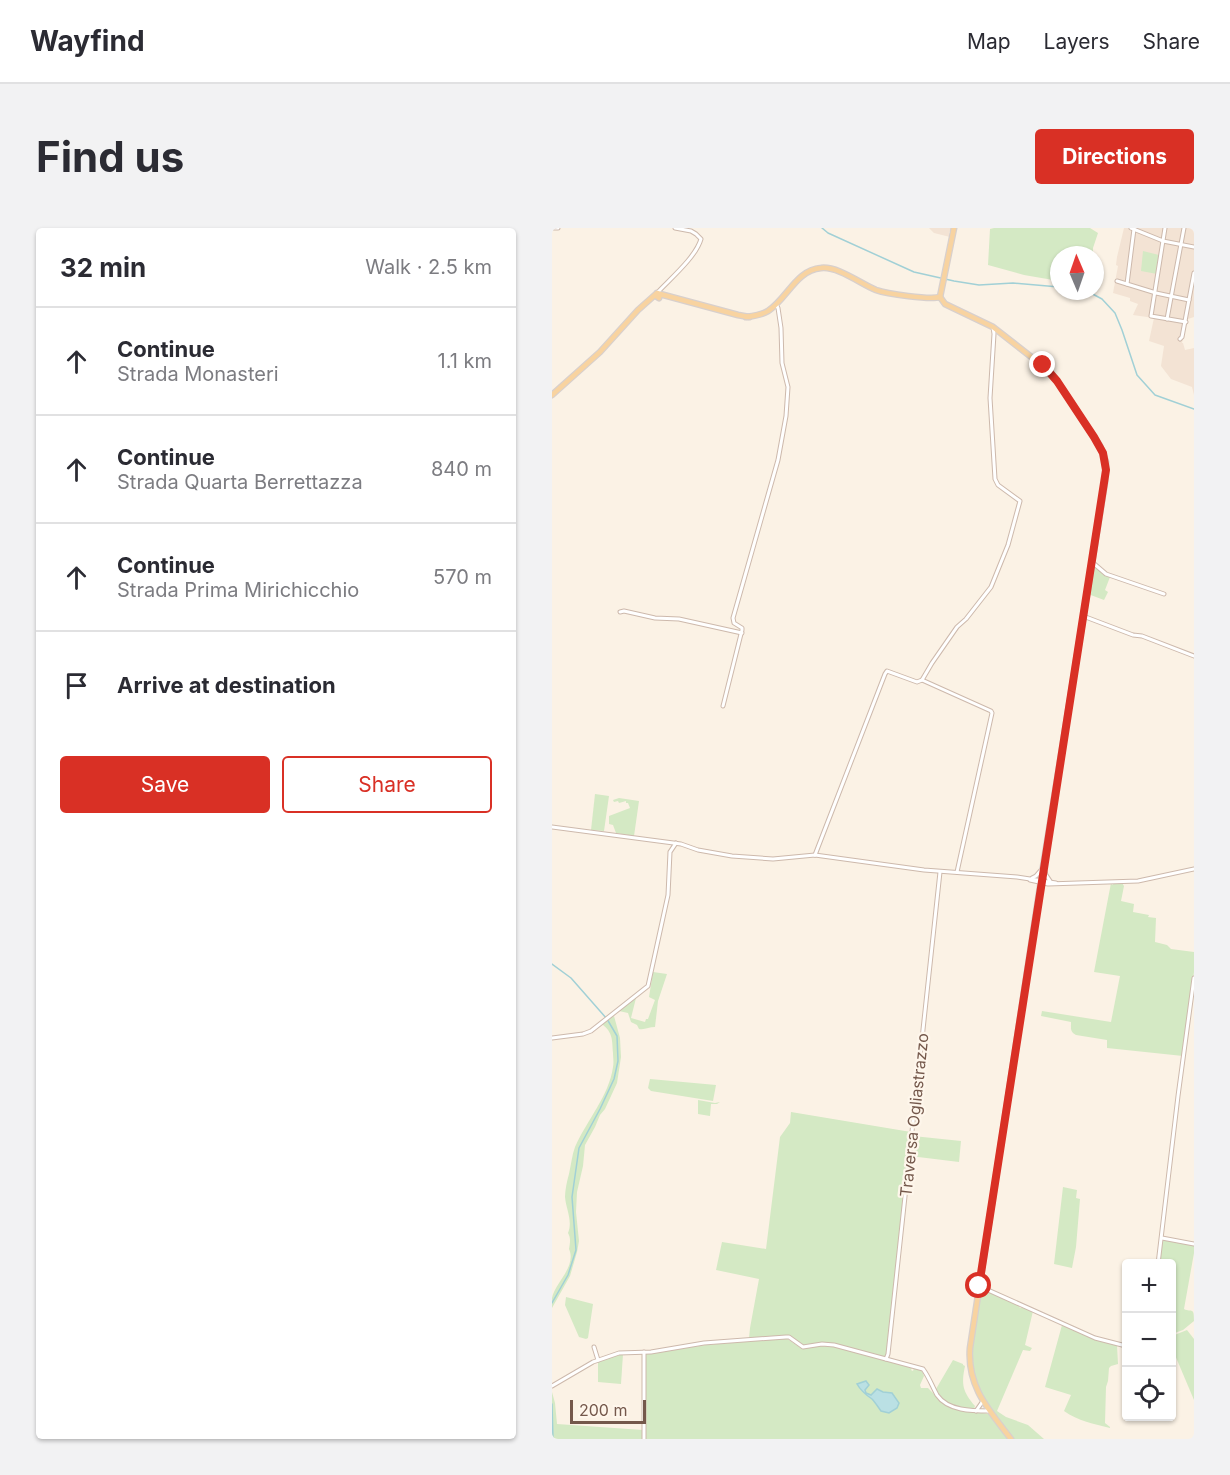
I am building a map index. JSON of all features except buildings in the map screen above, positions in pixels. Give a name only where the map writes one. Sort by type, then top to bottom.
[{"type":"main road","points":[[954,228],[940,297],[945,304],[993,327],[1048,370],[1094,437],[1106,462],[1105,482],[1043,867],[970,1348],[969,1364],[974,1384],[983,1401],[1011,1439]]},
{"type":"main road","points":[[552,394],[600,352],[645,303],[658,294],[746,317],[761,316],[770,312],[807,273],[821,268],[837,271],[878,291],[930,298],[940,297]]},
{"type":"street","points":[[552,228],[558,228]]},
{"type":"street","points":[[658,294],[698,248],[701,239],[692,231],[675,228]]},
{"type":"street","points":[[1165,228],[1152,316],[1185,322]]},
{"type":"street","points":[[1167,319],[1184,228]]},
{"type":"street","points":[[1127,284],[1132,229],[1162,241],[1194,247]]},
{"type":"street","points":[[1180,339],[1194,273]]},
{"type":"street","points":[[1117,281],[1189,300]]},
{"type":"street","points":[[723,706],[742,633],[742,628],[734,623],[733,618],[778,460],[786,416],[788,387],[782,363],[781,328],[777,305]]},
{"type":"street","points":[[815,855],[887,671],[916,682],[922,680],[957,627],[991,587],[1008,545],[1020,503],[1019,498],[1002,489],[995,479],[990,398],[993,327]]},
{"type":"street","points":[[1092,562],[1106,574],[1164,594]]},
{"type":"street","points":[[620,612],[655,618],[679,619],[742,633]]},
{"type":"street","points":[[1083,616],[1194,656]]},
{"type":"street","points":[[922,680],[992,713],[957,872]]},
{"type":"street","points":[[552,827],[676,843],[732,856],[785,859],[815,855],[940,872],[1049,883],[1138,881],[1194,869]]},
{"type":"street","points":[[552,1038],[591,1031],[647,988],[668,895],[670,852],[676,843]]},
{"type":"street","points":[[1032,880],[1043,867]]},
{"type":"street","points":[[1043,867],[1049,883]]},
{"type":"street","name":"Traversa Ogliastrazzo","points":[[886,1359],[940,872]]},
{"type":"street","points":[[1032,880],[1037,888],[1039,899]]},
{"type":"street","points":[[1039,899],[1042,889],[1049,883]]},
{"type":"street","points":[[1159,1259],[1194,978]]},
{"type":"street","points":[[1162,1238],[1194,1244]]},
{"type":"street","points":[[979,1286],[1095,1338],[1122,1345]]},
{"type":"street","points":[[552,1386],[598,1360],[619,1353],[786,1336],[802,1347],[834,1345],[923,1370],[937,1395],[946,1404],[956,1408],[990,1411]]},
{"type":"street","points":[[594,1347],[598,1360]]},
{"type":"street","points":[[644,1352],[644,1439]]},
{"type":"street","points":[[976,1411],[983,1401]]},
{"type":"shaded area","points":[[929,228],[955,228],[949,232],[950,237],[934,233]]},
{"type":"shaded area","points":[[1124,228],[1194,228],[1194,317],[1188,319],[1182,343],[1185,350],[1194,348],[1194,395],[1192,387],[1171,379],[1161,366],[1164,346],[1149,341],[1154,318],[1133,315],[1138,304],[1130,301],[1130,298],[1113,293],[1118,266],[1116,265],[1117,257]]},
{"type":"green space","points":[[1090,228],[1098,233],[1094,246],[1050,246],[1050,279],[988,265],[990,229]]},
{"type":"green space","points":[[1143,251],[1159,255],[1157,274],[1141,271]]},
{"type":"green space","points":[[1094,565],[1110,577],[1105,590],[1108,592],[1104,600],[1088,594]]},
{"type":"green space","points":[[595,794],[609,796],[604,831],[591,830]]},
{"type":"green space","points":[[619,798],[639,801],[634,836],[616,833],[613,825],[609,824],[609,816],[630,808],[626,801],[614,802],[613,800]]},
{"type":"green space","points":[[1111,883],[1112,885],[1122,883],[1124,886],[1121,901],[1134,904],[1133,912],[1156,918],[1155,942],[1167,945],[1171,949],[1194,952],[1194,972],[1183,1056],[1107,1048],[1107,1040],[1074,1034],[1071,1030],[1071,1022],[1041,1016],[1042,1011],[1111,1022],[1120,976],[1094,972]]},
{"type":"green space","points":[[653,972],[667,974],[658,1001],[655,1027],[639,1029],[631,1022],[628,1013],[619,1011],[636,998],[631,1018],[645,1022],[648,1019],[655,1000],[649,997]]},
{"type":"green space","points":[[614,1016],[620,1038],[621,1057],[617,1083],[585,1145],[577,1192],[576,1212],[579,1241],[577,1252],[570,1276],[552,1308],[554,1292],[568,1268],[571,1255],[568,1233],[570,1220],[565,1197],[572,1157],[611,1078],[612,1040],[610,1033],[602,1024]]},
{"type":"green space","points":[[650,1079],[716,1085],[713,1101],[651,1091],[648,1088]]},
{"type":"green space","points":[[698,1100],[720,1102],[711,1104],[710,1116],[698,1114]]},
{"type":"green space","points":[[791,1112],[911,1132],[885,1357],[833,1343],[805,1346],[799,1344],[790,1335],[749,1338],[759,1279],[716,1270],[722,1242],[766,1249],[780,1137],[790,1123]]},
{"type":"green space","points":[[913,1136],[961,1141],[959,1162],[910,1156]]},
{"type":"green space","points":[[1063,1187],[1077,1190],[1076,1198],[1080,1199],[1072,1268],[1054,1264]]},
{"type":"green space","points":[[1162,1241],[1194,1245],[1184,1309],[1193,1312],[1194,1321],[1176,1333],[1176,1259],[1160,1259]]},
{"type":"green space","points":[[981,1289],[1019,1305],[1021,1308],[1023,1306],[1033,1311],[1025,1345],[1032,1348],[1030,1351],[1023,1350],[997,1411],[1028,1425],[1044,1439],[1013,1439],[980,1394],[973,1368],[972,1342]]},
{"type":"green space","points":[[566,1297],[593,1304],[588,1338],[579,1337],[565,1305]]},
{"type":"green space","points":[[1062,1325],[1095,1339],[1117,1345],[1118,1364],[1109,1368],[1106,1387],[1105,1423],[1110,1428],[1086,1422],[1064,1411],[1071,1395],[1045,1387]]},
{"type":"green space","points":[[1187,1330],[1194,1339],[1194,1400],[1176,1357],[1176,1334]]},
{"type":"green space","points":[[786,1338],[802,1349],[822,1345],[835,1346],[912,1368],[913,1371],[914,1368],[922,1371],[924,1376],[921,1388],[928,1388],[951,1408],[989,1414],[1008,1439],[645,1439],[646,1354],[706,1345]]},
{"type":"green space","points":[[623,1354],[621,1384],[598,1382],[598,1361]]},
{"type":"green space","points":[[953,1360],[965,1366],[964,1388],[975,1406],[974,1409],[952,1405],[943,1399],[936,1389]]},
{"type":"green space","points":[[552,1392],[557,1424],[643,1430],[643,1439],[552,1439]]},
{"type":"water","points":[[866,1381],[869,1385],[865,1390],[866,1393],[871,1395],[877,1389],[892,1393],[899,1403],[897,1408],[889,1413],[881,1411],[857,1384]]},
{"type":"waterway","points":[[822,228],[828,233],[914,272],[979,285],[1013,283],[1050,286]]},
{"type":"waterway","points":[[1103,300],[1115,313],[1137,375],[1155,395],[1194,409]]},
{"type":"waterway","points":[[552,964],[571,978],[607,1019],[617,1036],[618,1061],[614,1079],[579,1148],[572,1197],[576,1250],[568,1275],[552,1303]]},
{"type":"waterway","points":[[552,1404],[553,1439]]},
{"type":"route","points":[[979,1286],[1106,470],[1106,462],[1100,446],[1057,381],[1043,365]]}]
